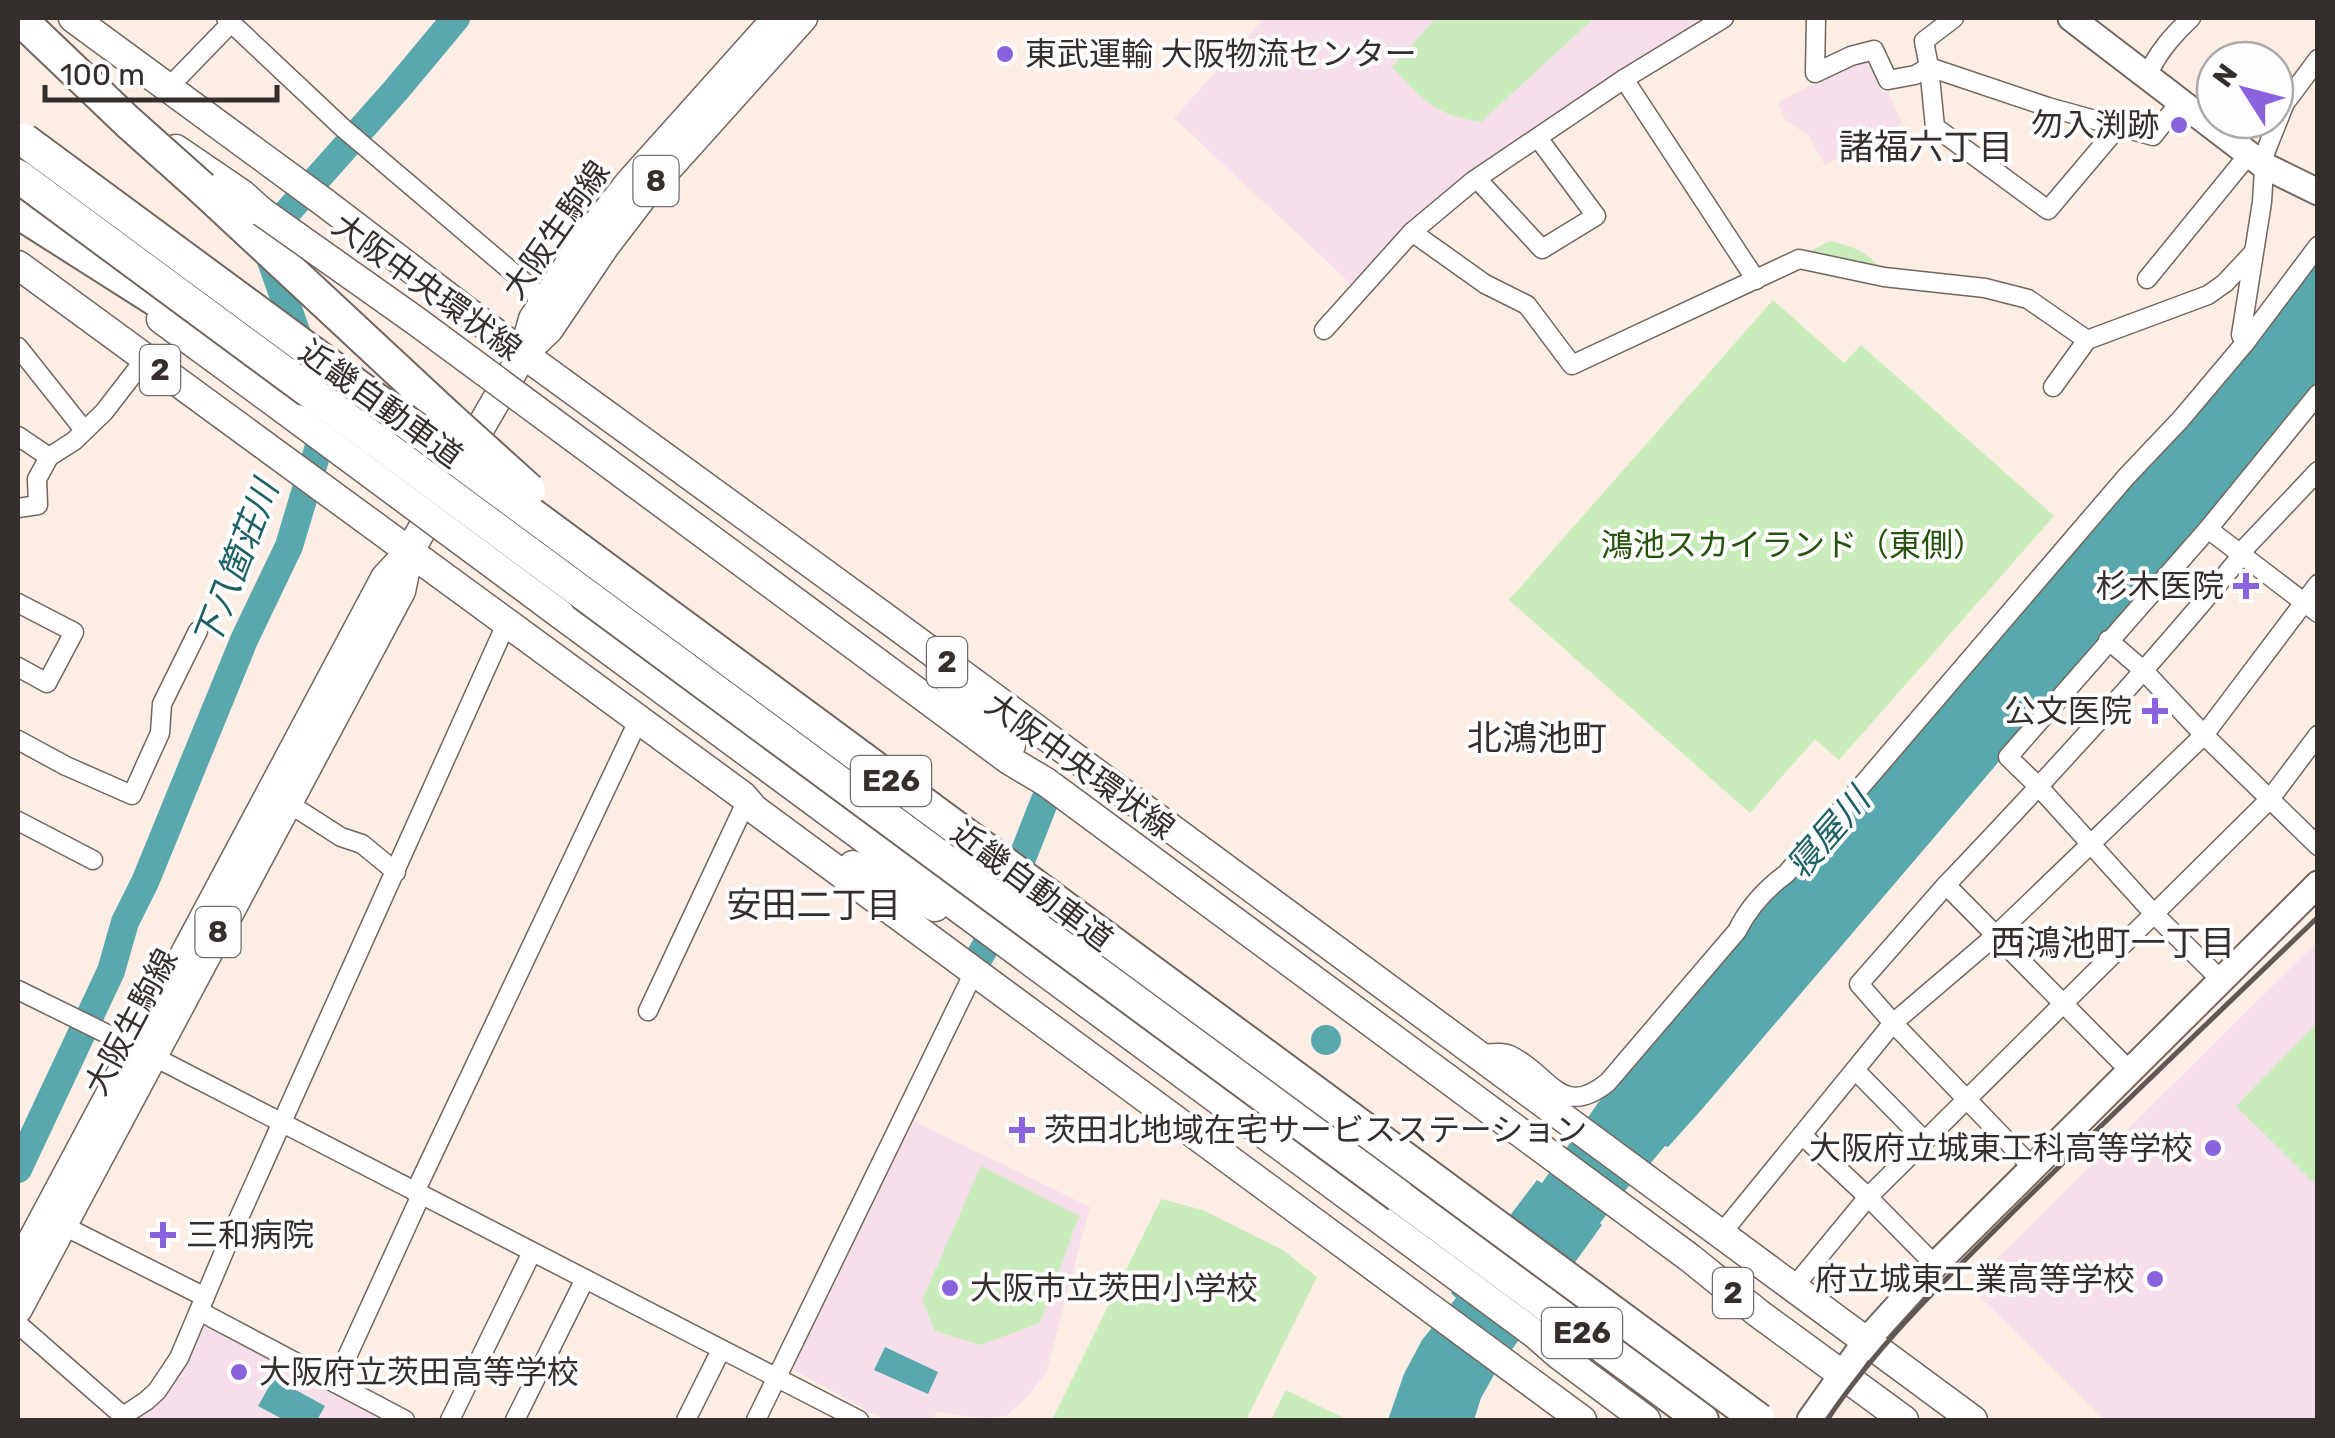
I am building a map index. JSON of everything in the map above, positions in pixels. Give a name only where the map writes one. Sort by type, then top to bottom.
[{"type":"highway","points":[[21,18],[128,122],[518,481],[596,547],[806,708],[875,770]]},
{"type":"highway","name":"近畿自動車道","points":[[20,137],[1759,1420]]},
{"type":"highway","name":"近畿自動車道","points":[[18,176],[1702,1420]]},
{"type":"highway","points":[[18,213],[221,342],[300,385]]},
{"type":"highway","points":[[1426,1216],[1676,1420]]},
{"type":"main road","points":[[21,18],[77,79]]},
{"type":"main road","name":"2","points":[[73,18],[522,354],[1974,1420]]},
{"type":"main road","name":"大阪生駒線","points":[[18,1310],[64,1226],[143,1052],[385,578],[409,552],[522,354],[533,319],[590,233],[630,182],[777,18]]},
{"type":"main road","name":"大阪生駒線","points":[[522,354],[549,329],[604,246],[644,195],[803,18]]},
{"type":"main road","name":"大阪中央環状線","points":[[18,33],[416,320],[1009,760],[1046,782],[1904,1420]]},
{"type":"main road","name":"2","points":[[18,213],[1646,1420]]},
{"type":"main road","name":"2","points":[[20,274],[146,359],[508,622],[974,972],[1582,1420]]},
{"type":"main road","name":"大阪生駒線","points":[[18,1267],[288,803],[401,591],[409,552]]},
{"type":"main road","points":[[894,624],[1046,782]]},
{"type":"main road","points":[[747,800],[759,801],[850,862],[942,911],[1016,962],[1074,994],[1115,1034],[1193,1098],[1265,1186]]},
{"type":"main road","points":[[1218,910],[1332,968],[1460,1056],[1502,1072]]},
{"type":"street","points":[[1324,330],[1412,232],[1477,178],[1724,18]]},
{"type":"street","points":[[1816,18],[1815,73],[1874,50],[1888,80],[1929,68],[2153,136],[2180,102]]},
{"type":"street","points":[[1954,18],[1924,41],[1935,127],[2048,210],[2120,126]]},
{"type":"street","points":[[2071,18],[2256,159],[2318,192]]},
{"type":"street","points":[[2147,76],[2169,38],[2191,18]]},
{"type":"street","points":[[169,87],[228,19],[343,128],[530,287],[542,304]]},
{"type":"street","points":[[2147,279],[2265,153],[2285,103],[2318,58]]},
{"type":"street","points":[[1624,80],[1756,280]]},
{"type":"street","points":[[1477,178],[1542,248],[1596,216],[1538,138]]},
{"type":"street","points":[[2246,343],[2241,335],[2262,202],[2256,159]]},
{"type":"street","points":[[1412,232],[1485,284],[1527,306],[1572,365],[1799,260],[1884,277],[1986,288],[2028,299],[2087,340]]},
{"type":"street","points":[[1476,1054],[1507,1052],[1570,1098],[1586,1097],[1608,1082],[1736,931],[1765,889],[1786,874],[2246,343],[2318,246]]},
{"type":"street","points":[[2054,387],[2087,340],[2208,295],[2252,254]]},
{"type":"street","points":[[18,347],[84,430]]},
{"type":"street","points":[[18,510],[38,506],[37,479],[49,457],[74,441],[104,412],[146,359]]},
{"type":"street","points":[[2220,979],[2154,915],[2040,786],[2008,758],[2208,528],[2318,394]]},
{"type":"street","points":[[18,436],[49,457]]},
{"type":"street","points":[[2033,1168],[1860,984],[2175,636],[2240,555],[2318,471]]},
{"type":"street","points":[[2208,528],[2310,608]]},
{"type":"street","points":[[1721,1234],[1893,1023],[1995,936],[2204,735],[2310,608],[2318,584]]},
{"type":"street","points":[[18,603],[74,632],[47,682],[18,667]]},
{"type":"street","points":[[18,1324],[123,1416],[146,1401],[165,1381],[179,1358],[508,622]]},
{"type":"street","points":[[18,740],[132,796],[160,733],[162,704],[198,631]]},
{"type":"street","points":[[2108,640],[2143,670],[2318,846]]},
{"type":"street","points":[[335,1383],[418,1194],[639,720]]},
{"type":"street","points":[[1793,1288],[1868,1197],[2270,799],[2318,734]]},
{"type":"street","points":[[648,1011],[747,800]]},
{"type":"street","points":[[288,803],[341,837],[362,844],[396,872]]},
{"type":"street","points":[[18,821],[93,860]]},
{"type":"street","points":[[1810,1420],[1866,1341],[1936,1265],[2318,884]]},
{"type":"street","points":[[1946,885],[2130,1071]]},
{"type":"street","points":[[756,1420],[974,972]]},
{"type":"street","points":[[20,997],[93,1026],[859,1420]]},
{"type":"street","points":[[1855,1070],[1925,1141]]},
{"type":"street","points":[[1802,1134],[1936,1265]]},
{"type":"street","points":[[64,1226],[406,1420]]},
{"type":"street","points":[[450,1420],[532,1252]]},
{"type":"street","points":[[515,1420],[584,1279]]},
{"type":"street","points":[[686,1420],[721,1350]]},
{"type":"shaded area","points":[[1264,18],[1714,18],[1408,228],[1351,284],[1174,118]]},
{"type":"shaded area","points":[[1872,55],[1902,123],[1825,165],[1809,136],[1785,120],[1778,102]]},
{"type":"shaded area","name":"大阪府立城東工科高等学校","points":[[2317,942],[2317,1420],[2105,1420],[1969,1286]]},
{"type":"shaded area","name":"大阪市立茨田小学校","points":[[914,1121],[1090,1207],[1046,1373],[1006,1416],[980,1418],[937,1412],[933,1420],[885,1420],[792,1369]]},
{"type":"shaded area","name":"大阪府立茨田高等学校","points":[[202,1319],[390,1420],[121,1420],[146,1408]]},
{"type":"green space","points":[[1436,18],[1594,18],[1481,122],[1451,115],[1430,104],[1392,67]]},
{"type":"green space","points":[[1830,241],[1868,256],[1883,275],[1803,255]]},
{"type":"green space","name":"鴻池スカイランド（東側）","points":[[1773,300],[1844,363],[1861,345],[2054,516],[1839,760],[1815,739],[1750,813],[1509,600]]},
{"type":"green space","points":[[2317,1023],[2317,1186],[2236,1106]]},
{"type":"green space","points":[[981,1166],[1079,1216],[1040,1323],[980,1345],[935,1331],[922,1300]]},
{"type":"green space","points":[[1161,1199],[1203,1210],[1283,1250],[1317,1277],[1246,1420],[1052,1420]]},
{"type":"green space","points":[[1286,1390],[1348,1420],[1271,1420]]},
{"type":"water","points":[[2317,256],[2318,388],[1703,1108],[1668,1147],[1646,1164],[1495,1373],[1474,1420],[1388,1420],[1404,1374],[1422,1340],[1456,1298],[1451,1293],[1537,1180],[1542,1183],[1598,1103],[1754,921],[1753,917],[1773,899],[2151,459]]},
{"type":"water","points":[[1326,1025],[1337,1029],[1341,1040],[1337,1051],[1326,1055],[1315,1051],[1311,1040],[1315,1029]]},
{"type":"water","points":[[885,1347],[938,1372],[928,1394],[874,1370]]},
{"type":"water","points":[[274,1378],[325,1406],[317,1420],[284,1420],[258,1406]]},
{"type":"waterway","name":"下八箇荘川","points":[[303,351],[269,255],[283,217],[456,18]]},
{"type":"waterway","name":"下八箇荘川","points":[[18,1169],[111,971],[125,922],[244,640],[289,546],[319,446],[316,417]]},
{"type":"waterway","points":[[996,924],[1045,800]]},
{"type":"waterway","points":[[976,963],[985,947]]},
{"type":"railway","points":[[1827,1420],[1868,1365],[1937,1288],[2318,917]]},
{"type":"place","name":"東武運輸 大阪物流センター","points":[[1005,54]]},
{"type":"place","name":"勿入渕跡","points":[[2179,125]]},
{"type":"place","name":"杉木医院","points":[[2246,586]]},
{"type":"place","name":"公文医院","points":[[2155,711]]},
{"type":"place","name":"茨田北地域在宅サービスステーション","points":[[1022,1130]]},
{"type":"place","name":"大阪府立城東工科高等学校","points":[[2213,1148]]},
{"type":"place","name":"三和病院","points":[[163,1235]]},
{"type":"place","name":"府立城東工業高等学校","points":[[2155,1279]]},
{"type":"place","name":"大阪市立茨田小学校","points":[[950,1288]]},
{"type":"place","name":"大阪府立茨田高等学校","points":[[239,1372]]},
{"type":"district","name":"諸福六丁目","points":[[1926,147]]},
{"type":"district","name":"北鴻池町","points":[[1537,738]]},
{"type":"district","name":"安田二丁目","points":[[814,905]]},
{"type":"district","name":"西鴻池町一丁目","points":[[2113,943]]},
{"type":"water label","name":"寝屋川","points":[[1828,833]]}]
